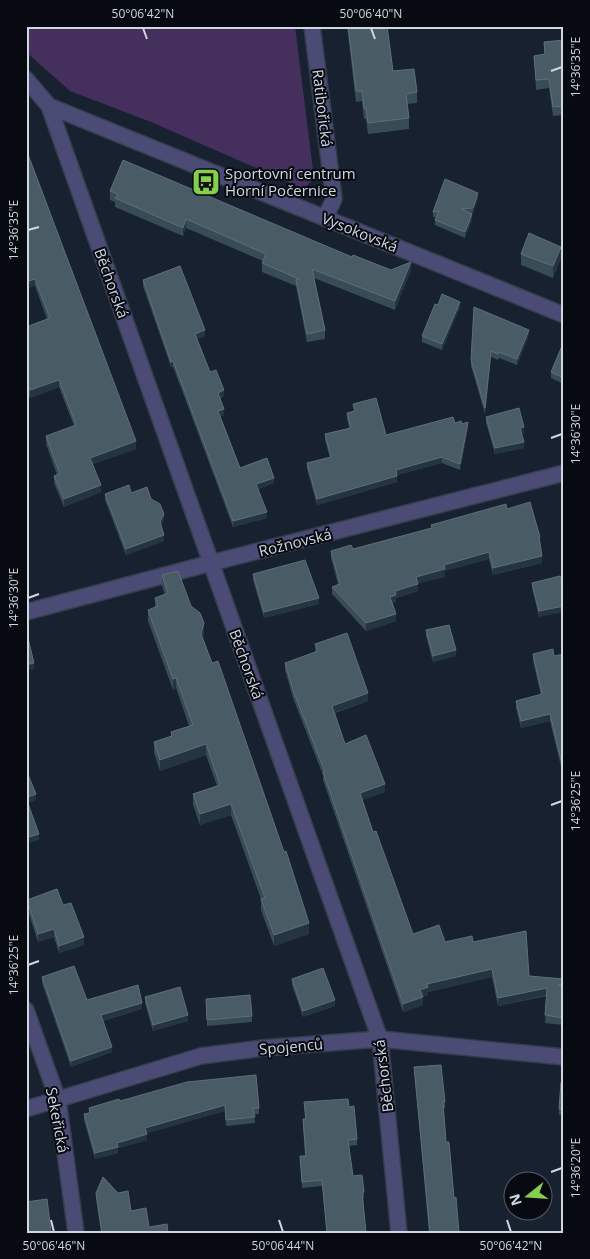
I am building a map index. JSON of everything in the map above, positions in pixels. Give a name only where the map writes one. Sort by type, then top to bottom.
[{"type":"street","name":"Ratibořická","points":[[312,26],[334,199],[325,218]]},
{"type":"street","name":"Vysokovská","points":[[26,79],[49,106],[564,315]]},
{"type":"street","name":"Běchorská","points":[[49,106],[380,1039],[399,1233]]},
{"type":"street","name":"Rožnovská","points":[[26,612],[564,473]]},
{"type":"street","name":"Sekeřická","points":[[26,1010],[58,1100],[76,1233]]},
{"type":"street","name":"Spojenců","points":[[26,1109],[201,1056],[263,1048],[380,1039],[564,1058]]},
{"type":"shaded area","points":[[26,26],[295,26],[314,178],[304,189],[151,122],[70,91],[26,52]]},
{"type":"building","points":[[348,26],[387,26],[393,71],[414,69],[417,92],[406,94],[409,118],[368,123],[362,91],[356,91]]},
{"type":"building","points":[[564,40],[564,106],[553,107],[549,79],[536,80],[534,56],[545,54],[544,42]]},
{"type":"building","points":[[26,149],[136,441],[90,458],[101,485],[64,499],[54,476],[60,474],[46,436],[76,425],[59,380],[30,390],[26,381],[26,327],[50,318],[35,279],[26,282]]},
{"type":"building","points":[[123,160],[352,257],[353,255],[391,270],[411,262],[395,301],[312,269],[325,330],[307,334],[296,280],[299,279],[262,263],[266,254],[186,219],[183,228],[115,198],[118,194],[110,191]]},
{"type":"building","points":[[445,179],[478,193],[473,208],[461,209],[472,214],[465,232],[435,220],[439,211],[433,212]]},
{"type":"building","points":[[529,233],[561,247],[553,266],[521,254]]},
{"type":"building","points":[[180,266],[205,330],[195,334],[210,372],[216,370],[224,390],[218,393],[224,409],[218,411],[240,468],[267,458],[274,478],[256,484],[267,512],[233,521],[173,361],[171,362],[143,280]]},
{"type":"building","points":[[442,294],[460,302],[442,344],[422,336],[435,304],[438,305]]},
{"type":"building","points":[[474,307],[529,330],[517,359],[491,351],[485,408],[471,360]]},
{"type":"building","points":[[562,346],[564,347],[564,378],[551,372]]},
{"type":"building","points":[[376,398],[386,435],[453,417],[455,423],[461,421],[462,424],[468,422],[460,464],[442,457],[396,470],[397,476],[317,499],[307,463],[331,457],[325,434],[351,428],[347,413],[355,411],[353,404]]},
{"type":"building","points":[[519,408],[524,427],[520,428],[524,442],[495,448],[486,417]]},
{"type":"building","points":[[129,485],[131,493],[147,487],[151,499],[160,504],[164,514],[160,522],[164,535],[126,549],[105,494]]},
{"type":"building","points":[[530,502],[540,537],[542,556],[493,568],[489,552],[444,565],[445,569],[416,577],[418,584],[395,591],[396,595],[390,597],[396,614],[366,623],[332,587],[340,584],[331,551],[351,545],[353,549],[432,528],[431,525],[506,504],[507,509]]},
{"type":"building","points":[[305,560],[319,598],[264,612],[253,574]]},
{"type":"building","points":[[178,571],[191,606],[200,613],[204,623],[201,634],[212,663],[218,661],[284,852],[286,851],[309,923],[274,935],[261,899],[265,898],[231,804],[200,814],[193,794],[220,785],[206,744],[160,760],[154,742],[172,736],[171,732],[193,725],[176,678],[173,679],[148,610],[158,606],[155,598],[168,593],[162,575]]},
{"type":"building","points":[[560,576],[564,590],[564,606],[539,611],[532,583]]},
{"type":"building","points":[[449,625],[456,650],[433,656],[426,630]]},
{"type":"building","points":[[347,633],[368,693],[332,706],[345,744],[366,735],[385,784],[360,793],[373,832],[376,831],[413,934],[439,925],[445,942],[472,936],[473,942],[526,931],[529,976],[564,979],[564,984],[558,985],[564,986],[564,1018],[545,1015],[547,988],[498,998],[492,969],[427,984],[428,987],[420,990],[423,997],[403,1004],[323,772],[325,772],[293,690],[285,663],[318,651],[315,644]]},
{"type":"building","points":[[26,634],[34,663],[26,665]]},
{"type":"building","points":[[553,649],[554,656],[564,654],[564,772],[550,714],[521,721],[516,701],[542,694],[533,654]]},
{"type":"building","points":[[26,770],[36,794],[26,798]]},
{"type":"building","points":[[26,798],[39,834],[26,838]]},
{"type":"building","points":[[57,889],[63,905],[71,903],[84,937],[59,946],[54,929],[38,934],[27,900]]},
{"type":"building","points":[[74,966],[87,1000],[138,985],[142,1003],[101,1015],[112,1047],[71,1061],[42,977]]},
{"type":"building","points":[[323,968],[335,1000],[303,1011],[292,979]]},
{"type":"building","points":[[180,987],[188,1015],[153,1025],[145,997]]},
{"type":"building","points":[[250,995],[252,1016],[207,1020],[206,999]]},
{"type":"building","points":[[441,1065],[445,1102],[443,1102],[446,1142],[449,1142],[459,1233],[430,1233],[414,1067]]},
{"type":"building","points":[[256,1075],[259,1108],[253,1108],[255,1117],[226,1120],[225,1105],[145,1128],[147,1134],[117,1143],[118,1147],[95,1153],[84,1114],[90,1113],[89,1108],[187,1082]]},
{"type":"building","points":[[561,1082],[564,1082],[564,1110],[559,1109]]},
{"type":"building","points":[[348,1099],[349,1107],[354,1106],[357,1139],[348,1140],[353,1176],[362,1175],[366,1233],[327,1233],[322,1180],[302,1182],[300,1156],[306,1156],[303,1119],[306,1119],[304,1102]]},
{"type":"building","points":[[103,1177],[118,1193],[128,1191],[131,1211],[146,1208],[149,1227],[167,1224],[168,1233],[102,1233],[96,1193]]},
{"type":"building","points":[[47,1199],[51,1231],[26,1233],[26,1202]]},
{"type":"place","name":"Sportovní centrum Horní Počernice","points":[[206,182]]}]
